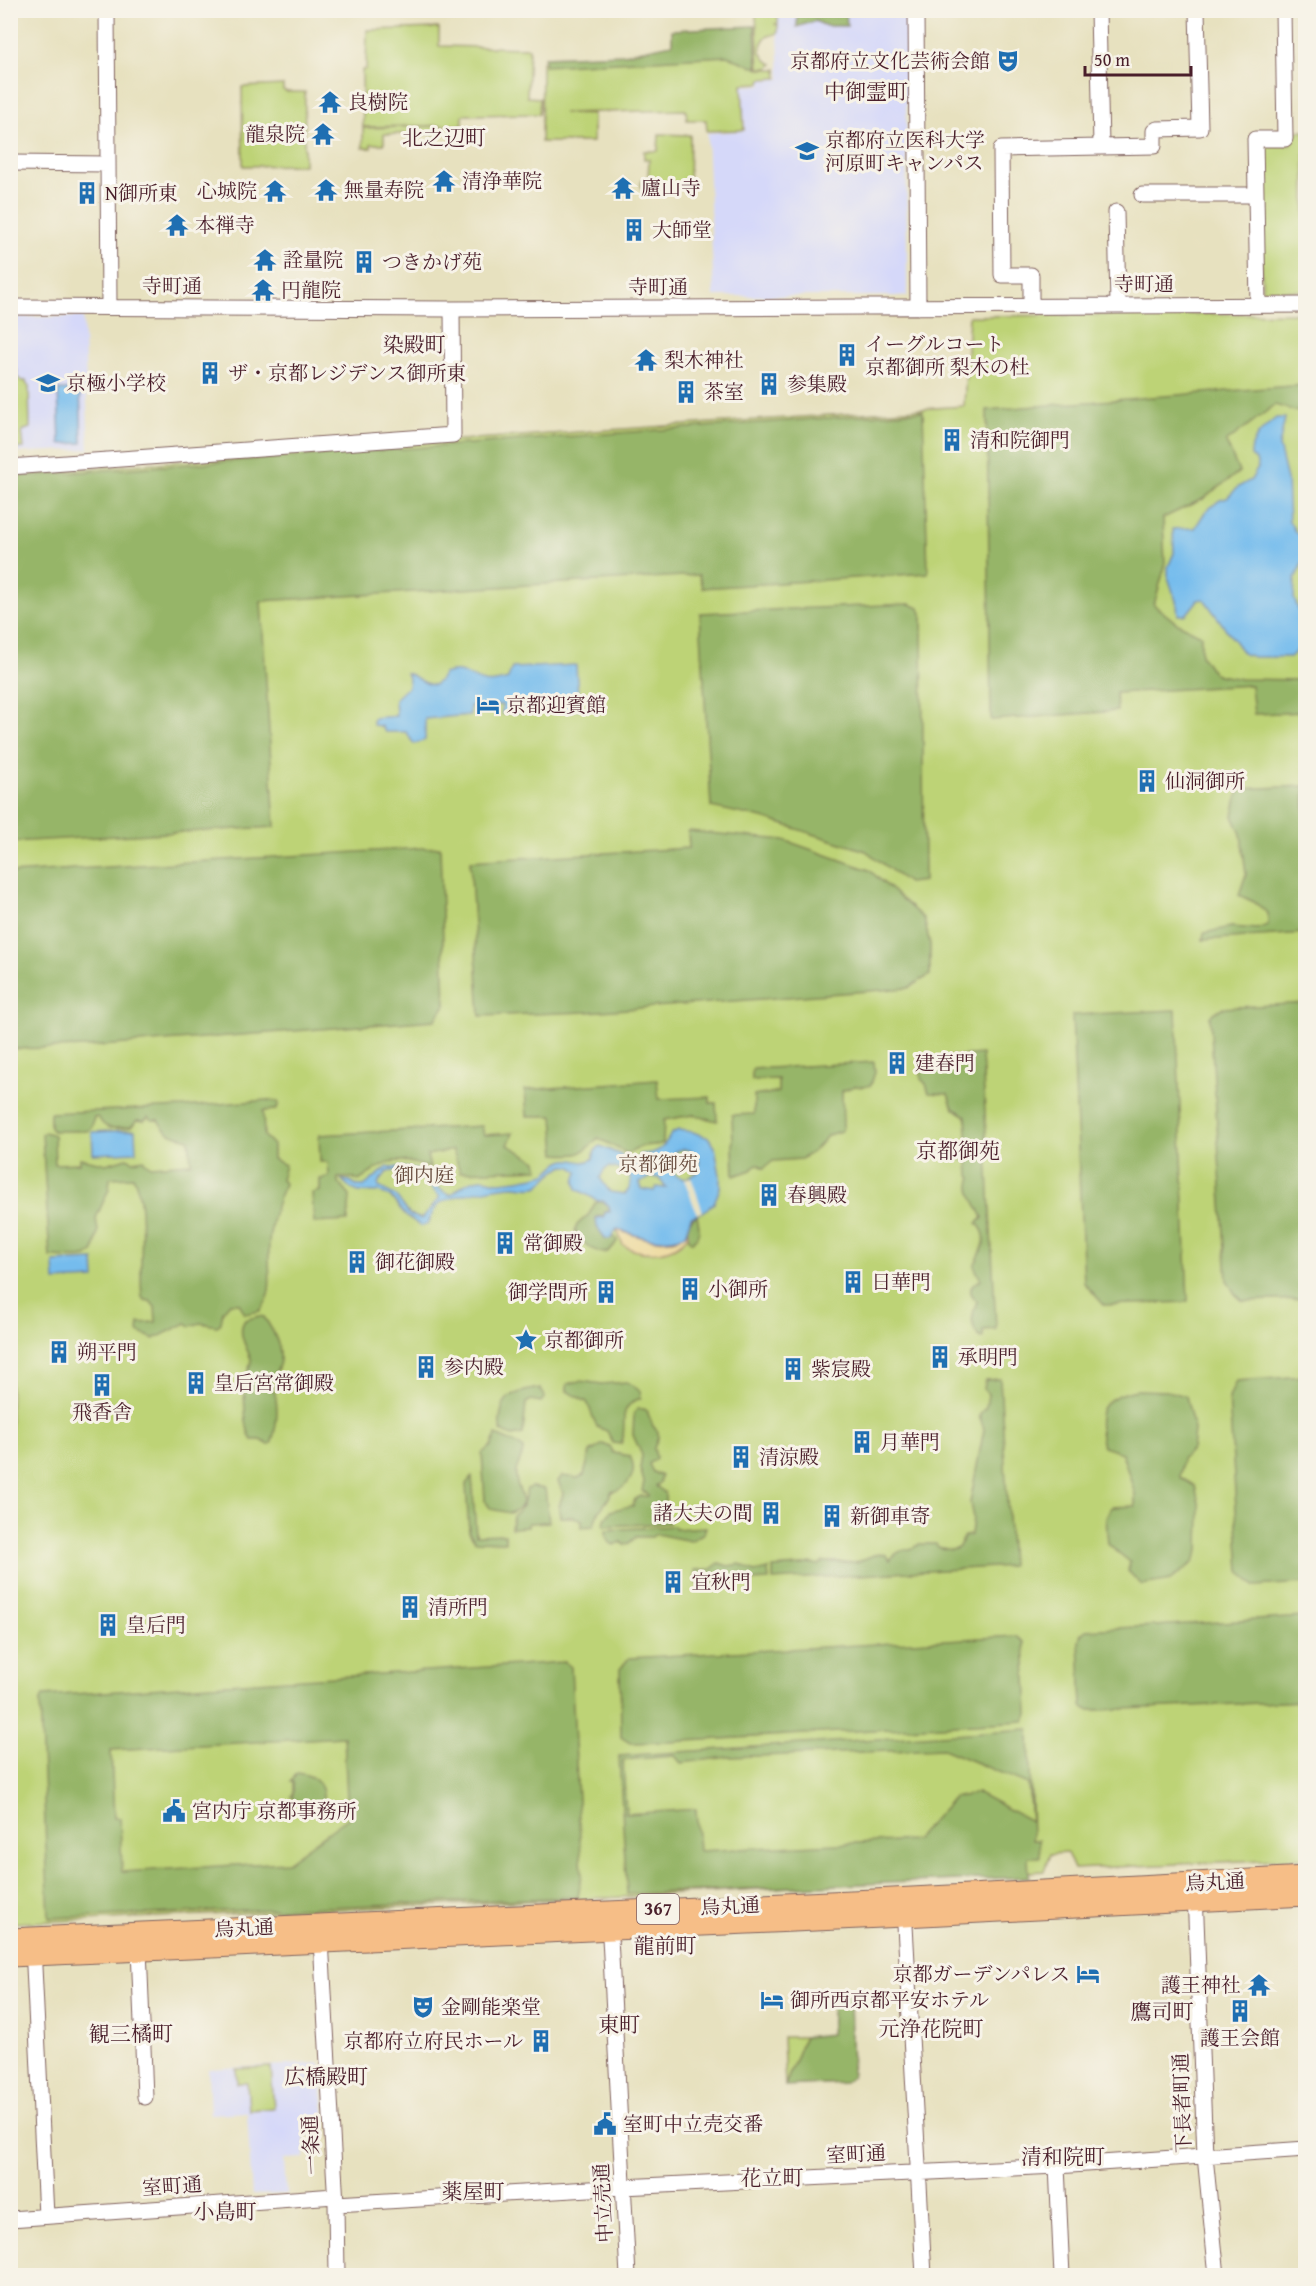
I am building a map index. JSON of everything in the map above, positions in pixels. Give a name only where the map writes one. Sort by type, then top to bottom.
[{"type":"highway","name":"烏丸通","points":[[1195,1892],[1305,1877]]},
{"type":"highway","name":"烏丸通","points":[[10,1956],[33,1946],[1195,1892],[1305,1895]]},
{"type":"highway","name":"烏丸通","points":[[10,1939],[33,1946],[139,1949],[321,1940],[609,1920]]},
{"type":"street","points":[[107,10],[106,164],[109,306]]},
{"type":"street","points":[[916,10],[918,307]]},
{"type":"street","points":[[1098,10],[1101,146]]},
{"type":"street","points":[[1031,306],[1031,275],[1002,275],[1001,149],[1154,146],[1154,131],[1157,129],[1200,128],[1197,10]]},
{"type":"street","points":[[1258,305],[1256,139],[1285,139],[1283,10]]},
{"type":"street","points":[[10,163],[106,164]]},
{"type":"street","points":[[1142,195],[1256,195]]},
{"type":"street","points":[[1116,212],[1118,305]]},
{"type":"street","name":"寺町通","points":[[10,307],[452,309],[1305,305]]},
{"type":"street","points":[[10,467],[453,435],[452,309]]},
{"type":"street","name":"下長者町通","points":[[1195,1892],[1205,2156],[1217,2276]]},
{"type":"street","points":[[904,1907],[924,2276]]},
{"type":"street","name":"中立売通","points":[[609,1920],[628,2276]]},
{"type":"street","name":"一条通","points":[[321,1940],[336,2200],[337,2276]]},
{"type":"street","points":[[33,1946],[46,2216]]},
{"type":"street","points":[[139,1949],[145,2097]]},
{"type":"street","name":"室町通","points":[[10,2219],[336,2200],[1057,2166],[1305,2149]]},
{"type":"street","points":[[1057,2166],[1062,2276]]},
{"type":"shaded area","name":"京都府立医科大学 河原町キャンパス","points":[[777,11],[908,11],[906,47],[907,296],[714,296],[707,133],[745,131],[743,86],[762,85],[762,80],[780,79]]},
{"type":"shaded area","name":"京極小学校","points":[[11,317],[83,317],[89,449],[11,453]]},
{"type":"shaded area","points":[[320,2063],[326,2134],[304,2136],[305,2158],[284,2159],[286,2194],[252,2195],[247,2112],[210,2114],[208,2069]]},
{"type":"green space","points":[[797,11],[846,11],[847,26],[826,26],[815,21],[797,27]]},
{"type":"green space","points":[[778,13],[778,24],[774,24],[778,25],[778,33],[766,37],[761,49],[763,56],[773,64],[768,68],[759,68],[756,14]]},
{"type":"green space","points":[[755,26],[757,68],[727,56],[545,66],[544,57],[624,54],[672,44],[672,30]]},
{"type":"green space","points":[[439,28],[439,46],[529,48],[527,97],[540,98],[539,114],[463,115],[463,125],[363,127],[362,70],[366,69],[367,30]]},
{"type":"green space","points":[[756,49],[758,69],[777,69],[778,78],[762,79],[761,83],[742,84],[744,130],[707,131],[706,120],[687,120],[686,110],[563,113],[593,114],[593,142],[541,142],[542,62]]},
{"type":"green space","points":[[283,85],[283,90],[287,92],[305,92],[304,165],[243,166],[242,87]]},
{"type":"green space","points":[[442,126],[442,134],[384,134],[384,144],[371,144],[371,148],[363,148],[363,128]]},
{"type":"green space","points":[[1305,131],[1305,291],[1262,291],[1260,145],[1291,145],[1291,132]]},
{"type":"green space","points":[[659,134],[690,135],[689,189],[641,188],[642,179],[648,179],[649,159],[644,159],[644,151],[658,151]]},
{"type":"green space","name":"京都御苑","points":[[1305,313],[1305,1858],[1074,1869],[1067,1853],[1050,1854],[1044,1871],[627,1897],[11,1923],[10,474],[460,440],[964,406],[969,316]]},
{"type":"green space","points":[[11,369],[17,370],[17,377],[29,385],[30,428],[22,431],[24,448],[11,449]]},
{"type":"green space","points":[[1305,385],[1305,414],[1275,405],[1226,442],[1239,472],[1203,499],[1163,518],[1165,566],[1154,605],[1177,623],[1201,635],[1201,655],[1214,674],[1241,679],[1303,680],[1305,675],[1305,712],[1254,714],[1251,685],[1116,693],[1117,711],[991,720],[987,410]]},
{"type":"green space","points":[[923,411],[928,573],[702,588],[699,575],[261,601],[275,827],[11,842],[11,477]]},
{"type":"green space","points":[[1305,426],[1306,522],[1297,488]]},
{"type":"green space","points":[[910,604],[919,608],[922,616],[924,881],[908,883],[866,851],[763,818],[711,807],[700,613]]},
{"type":"green space","points":[[1305,786],[1305,933],[1203,940],[1204,933],[1231,927],[1257,929],[1268,925],[1268,913],[1254,902],[1239,895],[1246,874],[1241,834],[1233,816],[1239,789]]},
{"type":"green space","points":[[688,831],[784,840],[869,870],[924,919],[930,944],[930,975],[908,988],[587,1012],[480,1016],[470,861],[689,848]]},
{"type":"green space","points":[[440,847],[445,1005],[435,1020],[88,1047],[11,1049],[11,873]]},
{"type":"green space","points":[[1305,1003],[1305,1299],[1243,1301],[1235,1294],[1227,1280],[1210,1017],[1222,1008]]},
{"type":"green space","points":[[1176,1010],[1188,1302],[1104,1305],[1084,1283],[1072,1015]]},
{"type":"green space","points":[[982,1054],[996,1329],[983,1330],[983,1338],[979,1337],[974,1328],[973,1315],[977,1301],[971,1291],[973,1284],[981,1280],[974,1266],[984,1244],[984,1234],[977,1223],[983,1218],[971,1193],[972,1178],[969,1175],[968,1161],[961,1159],[958,1154],[959,1150],[968,1149],[966,1116],[953,1108],[948,1094],[929,1093],[926,1084],[921,1079],[921,1059]]},
{"type":"green space","points":[[874,1062],[875,1072],[871,1085],[855,1086],[842,1091],[843,1127],[841,1131],[828,1135],[813,1152],[801,1159],[773,1161],[764,1168],[757,1164],[751,1170],[734,1176],[732,1115],[754,1114],[754,1096],[778,1092],[778,1079],[752,1080],[752,1069]]},
{"type":"green space","points":[[657,1080],[659,1099],[710,1097],[710,1103],[716,1103],[717,1121],[693,1115],[664,1120],[663,1143],[626,1153],[598,1138],[580,1153],[564,1155],[556,1154],[553,1116],[527,1116],[525,1090]]},
{"type":"green space","points":[[268,1100],[279,1104],[276,1110],[263,1111],[264,1136],[273,1145],[273,1159],[285,1165],[281,1180],[285,1184],[273,1220],[269,1243],[268,1296],[260,1311],[245,1314],[239,1303],[230,1303],[223,1311],[221,1323],[217,1326],[200,1323],[191,1326],[186,1323],[154,1339],[138,1332],[139,1323],[156,1322],[155,1307],[142,1297],[140,1202],[138,1188],[133,1177],[110,1178],[109,1189],[96,1218],[98,1232],[94,1251],[86,1257],[50,1257],[42,1134],[45,1132],[54,1135],[55,1164],[80,1163],[80,1158],[106,1164],[127,1158],[133,1161],[144,1159],[151,1166],[191,1163],[189,1139],[170,1133],[158,1120],[148,1117],[144,1121],[137,1120],[131,1127],[113,1128],[94,1117],[92,1127],[88,1131],[53,1131],[50,1128],[50,1113],[184,1107]]},
{"type":"green space","points":[[482,1126],[484,1135],[513,1133],[508,1145],[537,1161],[539,1169],[460,1172],[453,1150],[427,1155],[430,1168],[408,1162],[393,1162],[378,1168],[359,1181],[353,1178],[338,1178],[338,1182],[350,1196],[348,1221],[314,1223],[312,1193],[320,1191],[320,1179],[329,1177],[328,1162],[320,1162],[319,1135]]},
{"type":"green space","points":[[602,1201],[608,1204],[610,1211],[605,1212],[604,1216],[596,1217],[597,1227],[605,1238],[615,1237],[617,1241],[610,1250],[604,1253],[581,1241],[575,1230],[595,1203]]},
{"type":"green space","points":[[697,1215],[699,1233],[692,1242],[688,1236],[688,1228],[691,1220]]},
{"type":"green space","points":[[264,1317],[271,1328],[280,1355],[278,1368],[271,1381],[277,1411],[274,1434],[269,1445],[261,1440],[252,1440],[249,1435],[244,1400],[246,1376],[251,1359],[243,1340],[242,1330],[245,1320]]},
{"type":"green space","points":[[1305,1376],[1305,1583],[1254,1586],[1240,1571],[1229,1398],[1236,1381]]},
{"type":"green space","points":[[1000,1379],[1011,1566],[773,1580],[773,1568],[810,1563],[818,1565],[823,1562],[856,1562],[879,1553],[886,1555],[890,1560],[898,1552],[919,1544],[936,1544],[938,1547],[951,1550],[958,1548],[965,1536],[971,1535],[973,1518],[970,1503],[984,1429],[979,1415],[986,1407],[988,1394],[984,1389],[985,1383],[986,1380]]},
{"type":"green space","points":[[580,1381],[602,1384],[627,1382],[640,1391],[641,1398],[633,1402],[625,1412],[621,1444],[613,1443],[607,1431],[597,1427],[587,1402],[567,1391],[567,1384]]},
{"type":"green space","points":[[541,1389],[545,1397],[541,1402],[531,1400],[526,1403],[523,1434],[512,1436],[501,1431],[501,1413],[506,1400],[514,1394]]},
{"type":"green space","points":[[1137,1390],[1167,1391],[1186,1396],[1194,1429],[1192,1449],[1182,1459],[1180,1477],[1195,1486],[1200,1507],[1199,1549],[1194,1562],[1170,1580],[1142,1585],[1128,1571],[1130,1562],[1108,1544],[1106,1517],[1112,1507],[1135,1506],[1135,1494],[1122,1453],[1103,1447],[1100,1424],[1100,1415],[1107,1402],[1124,1393]]},
{"type":"green space","points":[[638,1409],[647,1411],[658,1432],[654,1448],[656,1458],[649,1464],[653,1472],[661,1476],[656,1486],[665,1493],[666,1517],[669,1518],[669,1523],[604,1526],[605,1519],[611,1511],[633,1506],[635,1499],[648,1496],[642,1491],[644,1482],[640,1468],[642,1455],[633,1435],[634,1413]]},
{"type":"green space","points":[[496,1435],[523,1449],[516,1472],[521,1505],[510,1513],[491,1509],[485,1501],[482,1453],[491,1446]]},
{"type":"green space","points":[[603,1444],[610,1447],[614,1453],[630,1456],[632,1474],[627,1484],[611,1492],[597,1515],[594,1526],[582,1527],[582,1520],[574,1517],[560,1517],[559,1507],[563,1493],[558,1481],[562,1476],[578,1478],[584,1475],[590,1452]]},
{"type":"green space","points":[[472,1477],[476,1535],[505,1534],[505,1542],[475,1541],[469,1532],[466,1484]]},
{"type":"green space","points":[[531,1487],[545,1489],[549,1522],[528,1523],[528,1527],[511,1528],[513,1516],[521,1507],[527,1489]]},
{"type":"green space","points":[[674,1526],[675,1529],[706,1527],[704,1533],[691,1541],[656,1534],[652,1537],[636,1537],[624,1545],[621,1542],[614,1545],[608,1541],[606,1535],[606,1530]]},
{"type":"green space","points":[[719,1563],[728,1566],[740,1564],[755,1572],[768,1569],[769,1580],[696,1584],[695,1570],[711,1569]]},
{"type":"green space","points":[[1305,1617],[1305,1701],[1099,1710],[1088,1710],[1082,1706],[1079,1641],[1081,1634],[1086,1630]]},
{"type":"green space","points":[[1016,1636],[1024,1642],[1028,1714],[1024,1721],[669,1742],[630,1743],[621,1737],[620,1669],[629,1658]]},
{"type":"green space","points":[[565,1662],[571,1667],[582,1875],[578,1897],[49,1918],[40,1702],[43,1696]],"holes":[[[344,1737],[348,1818],[287,1862],[122,1872],[120,1818],[114,1818],[111,1750]]]},
{"type":"green space","points":[[1029,1729],[1032,1840],[1039,1840],[1040,1857],[1028,1857],[1029,1877],[627,1894],[619,1756]],"holes":[[[943,1749],[1028,1784],[1031,1821],[978,1793],[953,1798],[915,1840],[699,1851],[696,1809],[626,1814],[623,1760],[675,1756],[681,1763],[729,1757]]]},
{"type":"green space","points":[[297,1773],[311,1777],[320,1784],[323,1795],[321,1809],[312,1813],[302,1808],[291,1796],[293,1795],[293,1782],[291,1782]]},
{"type":"green space","points":[[850,1994],[852,2077],[845,2083],[785,2086],[804,2037],[831,2034],[833,1996]]},
{"type":"green space","points":[[783,2037],[804,2037],[785,2086]]},
{"type":"green space","points":[[271,2067],[274,2108],[249,2110],[247,2083],[237,2083],[236,2069]]},
{"type":"sand","points":[[617,1230],[663,1241],[673,1240],[688,1232],[688,1236],[674,1247],[648,1252],[623,1245]]},
{"type":"water","points":[[58,390],[80,390],[82,443],[60,444]]},
{"type":"water","points":[[1276,418],[1285,418],[1279,446],[1287,479],[1289,521],[1296,533],[1305,538],[1305,557],[1295,579],[1294,598],[1305,627],[1305,644],[1290,657],[1254,657],[1244,654],[1204,599],[1198,600],[1186,615],[1178,615],[1177,604],[1168,577],[1168,567],[1174,553],[1173,529],[1195,528],[1205,512],[1251,480],[1258,468],[1256,460],[1251,456],[1253,444],[1259,434]]},
{"type":"water","points":[[576,665],[579,709],[502,714],[502,705],[470,706],[470,715],[425,719],[425,740],[414,744],[406,732],[385,732],[381,726],[373,725],[373,718],[396,716],[395,699],[408,687],[409,678],[406,673],[434,685],[443,674],[450,672],[461,672],[490,683],[508,679],[512,668]]},
{"type":"water","points":[[135,1130],[136,1152],[93,1154],[92,1132]]},
{"type":"water","points":[[678,1130],[693,1132],[709,1138],[715,1147],[720,1175],[720,1188],[714,1203],[703,1212],[691,1217],[685,1235],[676,1238],[659,1240],[617,1229],[610,1239],[605,1238],[597,1227],[596,1218],[603,1217],[606,1212],[610,1212],[609,1206],[577,1189],[575,1181],[578,1172],[567,1166],[557,1169],[536,1187],[504,1187],[474,1192],[445,1201],[435,1208],[428,1224],[421,1226],[405,1215],[394,1200],[385,1194],[359,1192],[342,1180],[364,1186],[388,1167],[407,1168],[426,1174],[438,1188],[451,1195],[473,1180],[506,1182],[546,1174],[563,1161],[589,1161],[593,1159],[595,1151],[600,1146],[635,1164],[640,1154],[659,1150],[671,1134]],"holes":[[[688,1150],[697,1156],[699,1160],[697,1173],[684,1179],[676,1176],[671,1168],[676,1151]],[[609,1167],[627,1171],[631,1183],[625,1194],[610,1192],[600,1178],[604,1170]],[[398,1170],[422,1178],[440,1197],[422,1219],[410,1215],[396,1196],[379,1187],[378,1183],[387,1172]],[[650,1177],[659,1178],[666,1188],[656,1187],[654,1191],[642,1189],[640,1183]]]},
{"type":"water","points":[[94,1260],[95,1279],[55,1281],[54,1262]]},
{"type":"pier","points":[[691,1177],[703,1212],[697,1214],[684,1179]]},
{"type":"place","name":"京都府立文化芸術会館","points":[[1008,61]]},
{"type":"place","name":"良樹院","points":[[330,102]]},
{"type":"place","name":"龍泉院","points":[[323,134]]},
{"type":"place","name":"京都府立医科大学 河原町キャンパス","points":[[807,151]]},
{"type":"place","name":"清浄華院","points":[[444,181]]},
{"type":"place","name":"廬山寺","points":[[623,188]]},
{"type":"place","name":"無量寿院","points":[[326,190]]},
{"type":"place","name":"心城院","points":[[275,191]]},
{"type":"place","name":"N御所東","points":[[87,193]]},
{"type":"place","name":"本禅寺","points":[[177,225]]},
{"type":"place","name":"大師堂","points":[[634,230]]},
{"type":"place","name":"詮量院","points":[[265,260]]},
{"type":"place","name":"つきかげ苑","points":[[364,262]]},
{"type":"place","name":"円龍院","points":[[263,290]]},
{"type":"place","name":"イーグルコート 京都御所 梨木の杜","points":[[847,355]]},
{"type":"place","name":"梨木神社","points":[[646,360]]},
{"type":"place","name":"ザ・京都レジデンス御所東","points":[[210,373]]},
{"type":"place","name":"京極小学校","points":[[48,383]]},
{"type":"place","name":"参集殿","points":[[769,384]]},
{"type":"place","name":"茶室","points":[[686,392]]},
{"type":"place","name":"清和院御門","points":[[952,440]]},
{"type":"place","name":"京都迎賓館","points":[[488,705]]},
{"type":"place","name":"仙洞御所","points":[[1147,781]]},
{"type":"place","name":"建春門","points":[[897,1063]]},
{"type":"place","name":"春興殿","points":[[769,1195]]},
{"type":"place","name":"常御殿","points":[[505,1243]]},
{"type":"place","name":"御花御殿","points":[[357,1262]]},
{"type":"place","name":"日華門","points":[[853,1282]]},
{"type":"place","name":"小御所","points":[[690,1289]]},
{"type":"place","name":"御学問所","points":[[606,1292]]},
{"type":"place","name":"京都御所","points":[[526,1340]]},
{"type":"place","name":"朔平門","points":[[59,1352]]},
{"type":"place","name":"承明門","points":[[940,1357]]},
{"type":"place","name":"参内殿","points":[[426,1367]]},
{"type":"place","name":"紫宸殿","points":[[793,1369]]},
{"type":"place","name":"皇后宮常御殿","points":[[196,1383]]},
{"type":"place","name":"飛香舎","points":[[102,1385]]},
{"type":"place","name":"月華門","points":[[862,1442]]},
{"type":"place","name":"清涼殿","points":[[741,1457]]},
{"type":"place","name":"諸大夫の間","points":[[771,1513]]},
{"type":"place","name":"新御車寄","points":[[832,1516]]},
{"type":"place","name":"宜秋門","points":[[673,1582]]},
{"type":"place","name":"清所門","points":[[410,1607]]},
{"type":"place","name":"皇后門","points":[[108,1625]]},
{"type":"place","name":"宮内庁 京都事務所","points":[[174,1811]]},
{"type":"place","name":"京都ガーデンパレス","points":[[1088,1974]]},
{"type":"place","name":"護王神社","points":[[1259,1985]]},
{"type":"place","name":"御所西京都平安ホテル","points":[[772,2000]]},
{"type":"place","name":"金剛能楽堂","points":[[423,2007]]},
{"type":"place","name":"護王会館","points":[[1240,2011]]},
{"type":"place","name":"京都府立府民ホール","points":[[541,2041]]},
{"type":"place","name":"室町中立売交番","points":[[605,2124]]},
{"type":"district","name":"中御霊町","points":[[866,92]]},
{"type":"district","name":"北之辺町","points":[[444,138]]},
{"type":"district","name":"染殿町","points":[[414,345]]},
{"type":"district","name":"京都御苑","points":[[958,1151]]},
{"type":"district","name":"龍前町","points":[[665,1946]]},
{"type":"district","name":"鷹司町","points":[[1162,2012]]},
{"type":"district","name":"東町","points":[[619,2025]]},
{"type":"district","name":"元浄花院町","points":[[931,2029]]},
{"type":"district","name":"観三橘町","points":[[131,2034]]},
{"type":"district","name":"広橋殿町","points":[[326,2077]]},
{"type":"district","name":"清和院町","points":[[1063,2157]]},
{"type":"district","name":"花立町","points":[[772,2178]]},
{"type":"district","name":"薬屋町","points":[[473,2192]]},
{"type":"district","name":"小島町","points":[[225,2212]]},
{"type":"park label","name":"御内庭","points":[[424,1175]]}]
